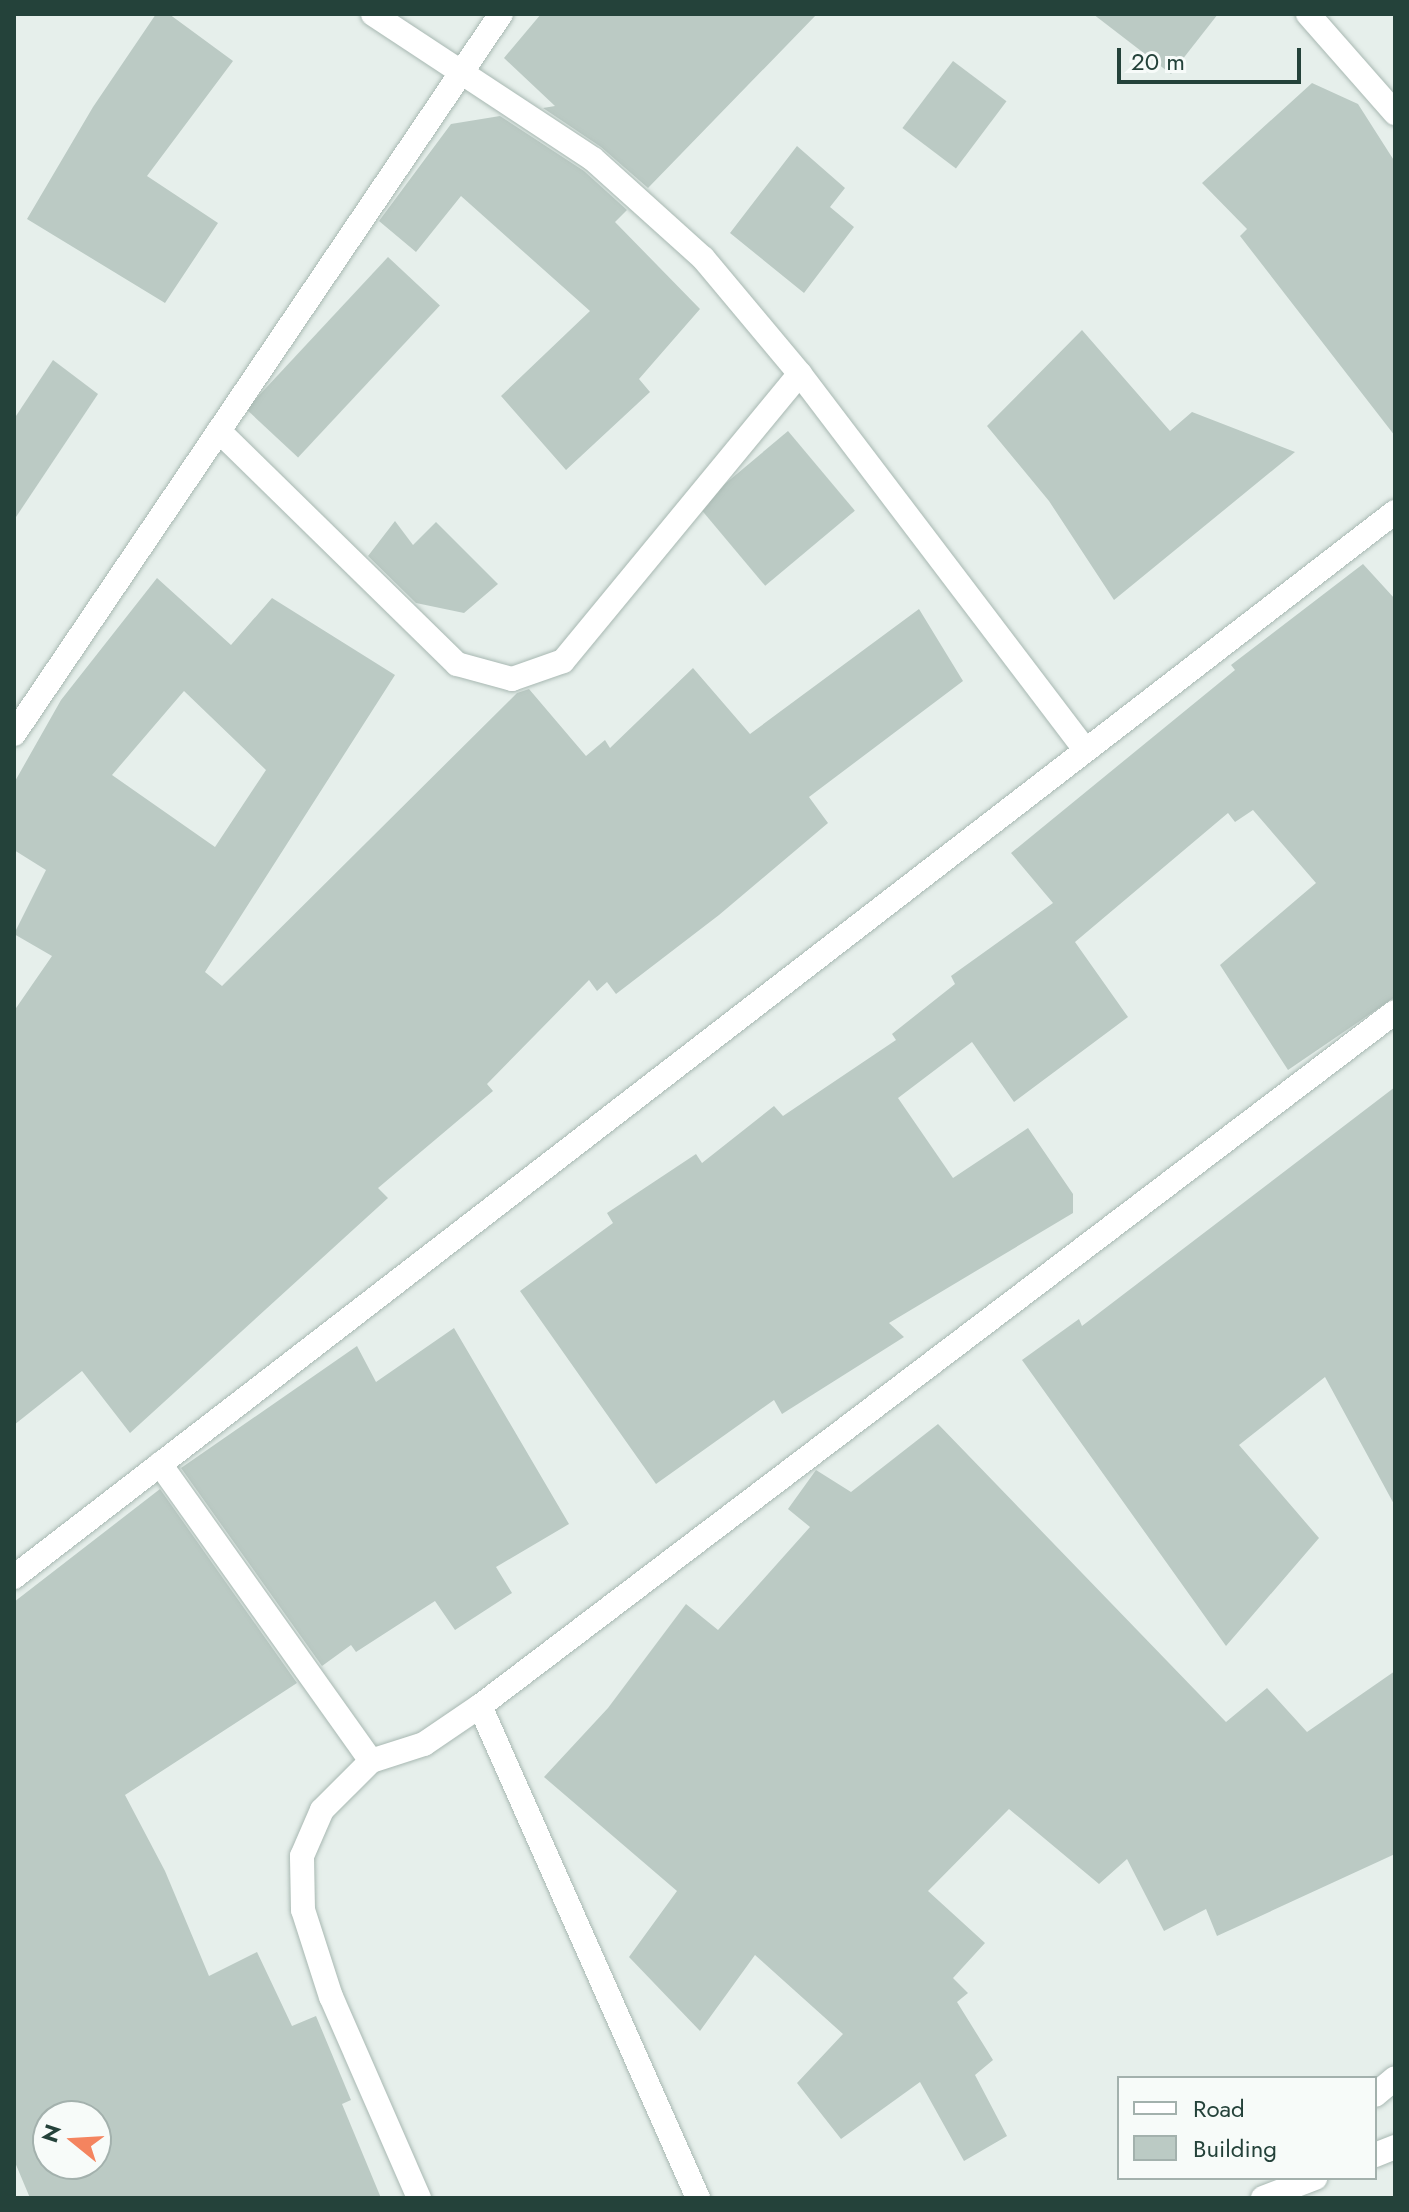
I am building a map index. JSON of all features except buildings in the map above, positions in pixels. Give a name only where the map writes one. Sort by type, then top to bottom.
[{"type":"street","points":[[373,14],[462,69],[593,159],[681,238],[800,374],[1085,749]]},
{"type":"street","points":[[14,734],[501,14]]},
{"type":"street","points":[[1308,14],[1395,113]]},
{"type":"street","points":[[219,431],[457,664],[512,679],[563,661],[800,374]]},
{"type":"street","points":[[14,1577],[1395,512]]},
{"type":"street","points":[[419,2198],[331,1997],[303,1910],[302,1856],[322,1810],[371,1761],[424,1744],[480,1706],[1395,1012]]},
{"type":"street","points":[[160,1464],[371,1761]]},
{"type":"street","points":[[480,1706],[698,2198]]},
{"type":"street","points":[[1377,2093],[1395,2078]]},
{"type":"street","points":[[1252,2198],[1274,2180]]},
{"type":"street","points":[[1263,2198],[1310,2180]]}]
